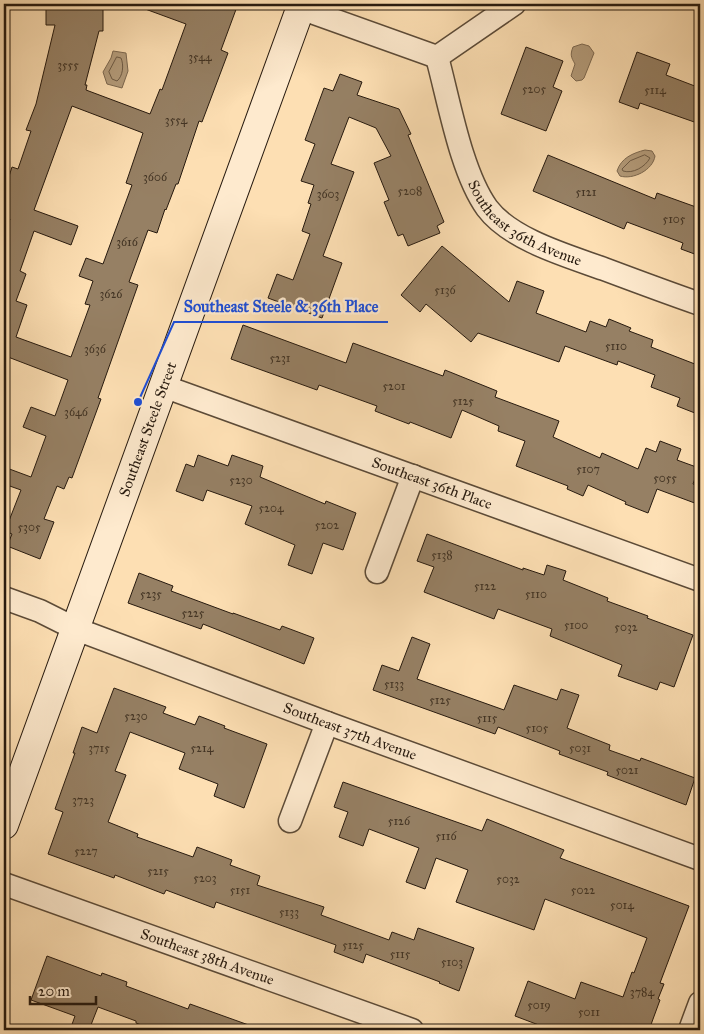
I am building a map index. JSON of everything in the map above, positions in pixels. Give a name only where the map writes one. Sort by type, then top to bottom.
[{"type":"street","points":[[301,6],[437,57],[514,4]]},
{"type":"street","name":"Southeast Steele Street","points":[[4,825],[301,6]]},
{"type":"street","name":"Southeast 36th Avenue","points":[[437,57],[461,149],[473,185],[488,209],[505,225],[537,244],[700,304]]},
{"type":"street","name":"Southeast 36th Place","points":[[163,386],[700,580]]},
{"type":"street","points":[[377,572],[413,476]]},
{"type":"street","name":"Southeast 37th Avenue","points":[[4,598],[40,611],[76,628],[327,723],[700,859]]},
{"type":"street","points":[[290,821],[327,723]]},
{"type":"street","name":"Southeast 38th Avenue","points":[[4,884],[412,1030]]},
{"type":"street","points":[[690,1030],[700,1003]]},
{"type":"water","points":[[582,44],[589,46],[594,53],[584,78],[576,81],[571,76],[575,64],[571,52],[573,47]]},
{"type":"water","points":[[113,51],[126,53],[128,71],[122,88],[107,84],[103,72]]},
{"type":"water","points":[[645,150],[652,151],[655,156],[651,166],[642,173],[631,177],[620,176],[617,171],[624,159]]},
{"type":"building","points":[[46,4],[103,4],[103,31],[99,31],[85,85],[87,85],[86,90],[150,114],[160,89],[162,90],[186,24],[137,6],[137,4],[238,4],[221,50],[228,53],[202,122],[199,121],[178,184],[176,184],[165,209],[157,233],[148,230],[129,282],[138,285],[98,398],[101,399],[72,478],[69,477],[64,489],[57,486],[44,519],[54,522],[40,559],[7,546],[12,534],[5,531],[21,490],[4,484],[4,467],[31,477],[46,436],[23,427],[31,407],[55,416],[68,380],[8,357],[6,364],[4,363],[4,236],[10,219],[4,217],[4,192],[12,167],[18,169],[31,131],[26,130],[36,104],[55,25],[46,25]],"holes":[[[72,106],[143,133],[126,183],[132,185],[103,264],[86,258],[79,276],[93,281],[85,304],[90,305],[71,357],[16,337],[27,305],[16,301],[26,274],[20,271],[34,231],[71,245],[78,226],[34,210]]]},
{"type":"building","points":[[526,47],[563,61],[553,87],[562,91],[546,131],[501,114]]},
{"type":"building","points":[[637,52],[670,64],[666,75],[700,88],[700,124],[640,103],[638,109],[619,102]]},
{"type":"building","points":[[340,74],[362,82],[357,95],[399,109],[411,134],[408,135],[444,222],[437,226],[440,233],[408,246],[403,234],[398,236],[384,202],[389,200],[374,163],[391,156],[376,128],[349,117],[331,164],[354,172],[323,256],[342,263],[322,318],[268,298],[277,274],[293,280],[310,234],[302,231],[311,204],[308,203],[314,185],[301,181],[315,144],[305,140],[324,88],[333,91]]},
{"type":"building","points":[[548,155],[655,199],[657,193],[696,207],[698,201],[700,201],[700,256],[681,249],[683,243],[627,222],[624,229],[533,191]]},
{"type":"building","points":[[442,246],[509,302],[517,281],[544,291],[536,313],[586,332],[590,321],[606,327],[609,319],[631,328],[629,331],[653,340],[651,347],[700,366],[700,415],[677,406],[680,398],[651,387],[655,375],[618,361],[617,365],[565,346],[559,362],[478,333],[471,342],[426,304],[420,312],[401,295]]},
{"type":"building","points":[[243,325],[346,363],[353,343],[443,376],[445,370],[497,391],[495,397],[559,421],[553,437],[600,458],[602,453],[638,469],[646,448],[656,452],[660,441],[681,449],[677,460],[699,468],[693,484],[700,487],[700,505],[657,489],[648,513],[625,504],[626,502],[588,485],[583,496],[567,489],[568,486],[516,466],[525,441],[498,431],[499,426],[462,410],[451,438],[375,411],[377,406],[319,385],[317,390],[231,359]]},
{"type":"building","points":[[198,455],[228,466],[232,455],[263,466],[260,477],[325,504],[326,501],[356,513],[343,550],[323,543],[312,574],[288,565],[295,545],[245,524],[252,506],[207,490],[203,501],[176,491],[186,464],[194,467]]},
{"type":"building","points":[[427,534],[523,570],[523,568],[544,575],[547,565],[566,571],[563,580],[608,598],[607,601],[648,616],[647,618],[693,635],[674,687],[660,682],[657,690],[618,676],[622,665],[550,636],[552,629],[498,609],[494,619],[424,592],[434,567],[417,561]]},
{"type":"building","points":[[139,573],[173,586],[171,591],[280,630],[282,626],[314,638],[304,664],[203,624],[201,629],[128,603]]},
{"type":"building","points":[[412,637],[430,644],[417,679],[504,710],[514,685],[557,700],[561,689],[579,695],[567,728],[610,745],[609,750],[640,761],[641,758],[695,778],[686,805],[607,775],[608,772],[559,754],[560,751],[498,727],[495,734],[373,690],[382,665],[399,671]]},
{"type":"building","points":[[114,688],[166,707],[163,713],[195,725],[199,716],[225,726],[224,728],[267,744],[244,808],[214,796],[218,784],[179,769],[185,753],[130,732],[115,771],[126,775],[108,822],[138,834],[137,837],[193,857],[197,847],[232,860],[230,865],[260,876],[257,885],[324,907],[321,915],[389,940],[392,932],[414,940],[418,928],[474,948],[459,991],[366,954],[363,963],[334,952],[336,945],[216,902],[214,908],[166,890],[164,894],[115,875],[114,878],[48,854],[63,812],[55,809],[82,727],[97,733]]},
{"type":"building","points":[[343,782],[482,831],[487,819],[564,850],[560,858],[689,906],[660,983],[664,984],[649,1030],[552,1030],[515,1016],[528,981],[575,999],[581,982],[623,997],[647,938],[545,899],[534,930],[456,902],[468,870],[436,858],[425,889],[406,882],[419,848],[369,829],[363,846],[339,837],[348,812],[334,807]]},
{"type":"building","points":[[47,956],[101,976],[102,973],[127,982],[126,986],[188,1009],[190,1004],[257,1028],[257,1030],[155,1030],[98,1007],[89,1030],[70,1030],[75,1016],[31,1000]]},
{"type":"place","name":"Southeast Steele & 36th Place","points":[[138,402]]}]
